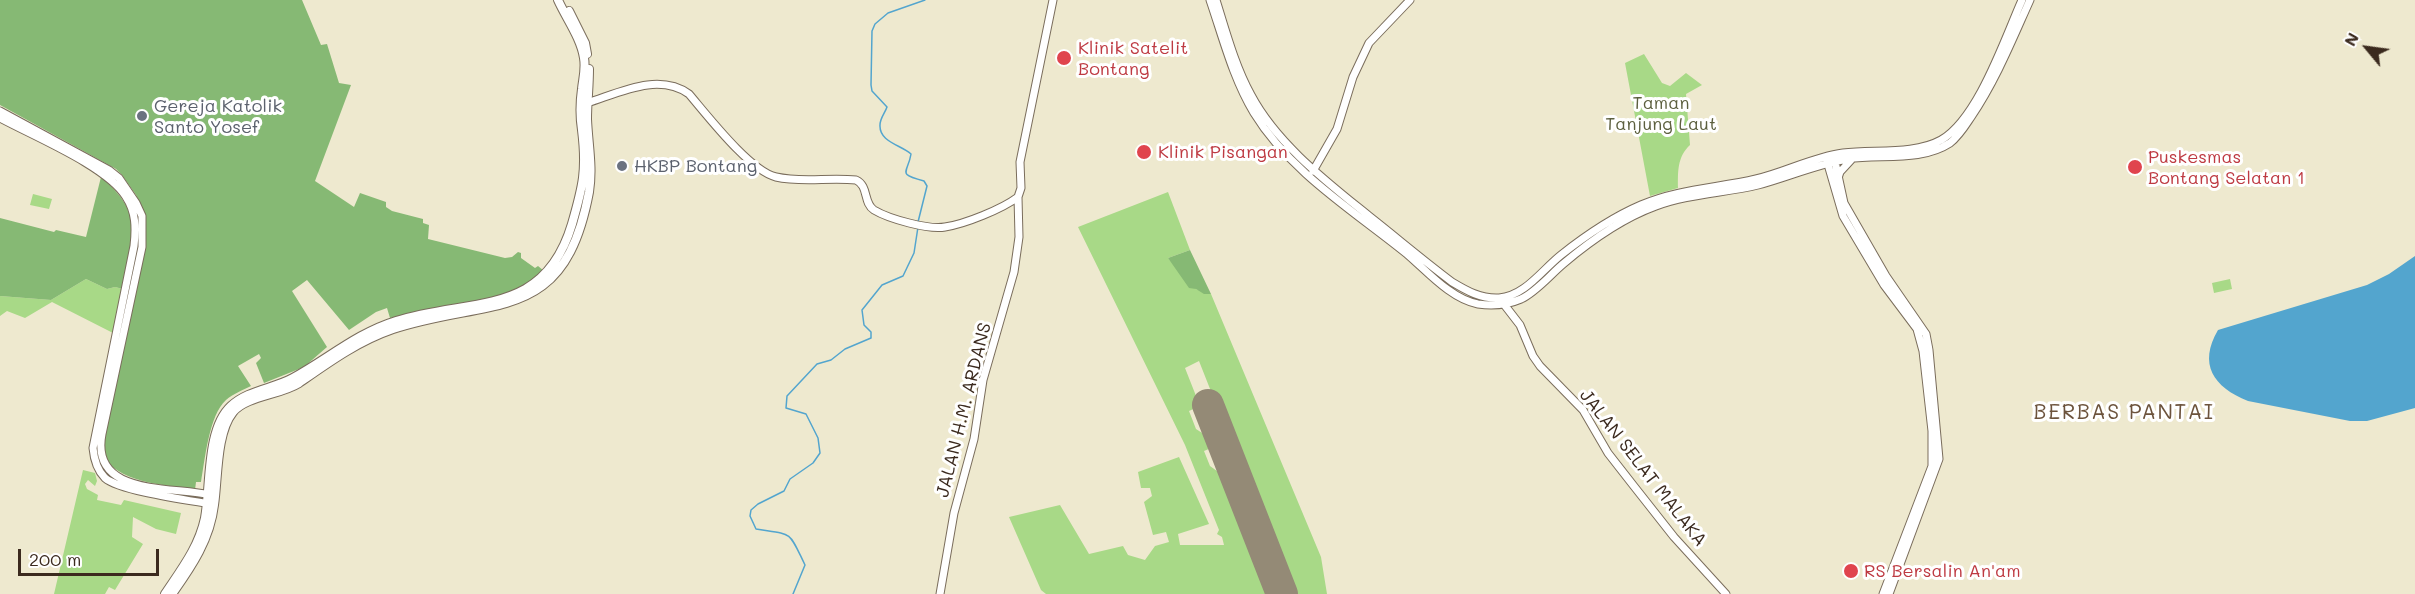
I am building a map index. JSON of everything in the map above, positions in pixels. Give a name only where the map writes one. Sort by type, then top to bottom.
[{"type":"main road","points":[[172,594],[199,555],[222,440],[228,419],[237,408],[252,400],[294,386],[352,347],[372,337],[420,321],[527,297],[548,282],[567,258],[575,243],[574,229],[579,214],[585,170],[584,58],[558,0]]},
{"type":"main road","points":[[564,0],[585,42],[588,57],[584,103]]},
{"type":"main road","points":[[165,594],[195,547],[211,500]]},
{"type":"street","name":"JALAN H.M. ARDANS","points":[[940,594],[954,513],[974,439],[982,380],[1014,272],[1019,226],[1020,162],[1053,0]]},
{"type":"street","points":[[1210,0],[1231,64],[1255,114],[1284,151],[1463,299],[1485,305],[1524,298],[1591,243],[1644,211],[1668,202],[1758,185],[1831,159],[1916,147],[1940,141],[1954,130],[1982,95]]},
{"type":"street","points":[[1216,0],[1235,59],[1250,94],[1275,129],[1312,173]]},
{"type":"street","points":[[1312,173],[1337,129],[1353,77],[1369,43],[1410,0]]},
{"type":"street","points":[[1987,86],[2022,0]]},
{"type":"street","points":[[1831,159],[1902,156],[1941,148],[1958,136],[1987,86],[2030,0]]},
{"type":"street","points":[[584,103],[647,84],[677,87],[689,94],[756,168],[777,177],[859,182],[864,186],[873,209],[935,228],[954,225],[1018,197]]},
{"type":"street","points":[[0,111],[109,170],[129,190],[142,216],[141,247],[93,448],[97,467],[107,479],[123,487],[211,500]]},
{"type":"street","points":[[0,118],[104,175],[125,196],[135,219],[136,231],[124,313]]},
{"type":"street","points":[[1831,159],[1844,203],[1877,266]]},
{"type":"street","points":[[1831,159],[1839,206],[1923,335],[1939,450],[1937,467],[1889,594]]},
{"type":"street","points":[[1838,180],[1840,172],[1852,159]]},
{"type":"street","name":"JALAN SELAT MALAKA","points":[[1502,301],[1520,325],[1533,356],[1540,366],[1582,410],[1608,453],[1637,491],[1674,537],[1726,594]]},
{"type":"street","points":[[1883,594],[1932,466],[1931,391]]},
{"type":"green space","points":[[0,0],[302,0],[321,45],[327,44],[339,83],[351,85],[315,181],[354,207],[360,193],[386,202],[386,207],[392,211],[423,219],[423,223],[429,225],[428,239],[505,258],[512,257],[518,252],[521,253],[521,258],[535,268],[538,266],[544,271],[519,290],[390,318],[387,308],[376,312],[349,330],[307,280],[292,291],[327,347],[304,367],[264,383],[256,363],[261,358],[259,354],[238,366],[251,386],[226,400],[215,416],[201,482],[196,482],[195,490],[129,477],[108,463],[101,452],[142,257],[146,228],[144,214],[136,195],[116,169],[0,105]]},
{"type":"green space","name":"Taman Tanjung Laut","points":[[1644,54],[1662,83],[1670,86],[1686,73],[1702,85],[1686,94],[1690,145],[1680,160],[1678,188],[1650,196],[1625,63]]},
{"type":"green space","points":[[101,177],[125,203],[133,228],[123,289],[115,287],[107,289],[86,279],[51,300],[0,296],[0,218],[54,232],[56,230],[86,237]]},
{"type":"green space","points":[[1168,192],[1190,250],[1168,258],[1196,289],[1211,294],[1321,557],[1327,594],[1291,594],[1199,361],[1185,368],[1200,406],[1189,411],[1196,429],[1213,440],[1216,446],[1204,451],[1210,466],[1228,479],[1273,594],[1046,594],[1041,590],[1009,517],[1060,505],[1089,554],[1123,546],[1128,555],[1145,560],[1155,546],[1169,542],[1166,532],[1153,535],[1144,502],[1152,496],[1150,488],[1141,488],[1138,472],[1179,457],[1209,524],[1178,534],[1180,545],[1224,545],[1222,537],[1217,534],[1219,530],[1185,445],[1078,227]]},
{"type":"green space","points":[[33,194],[52,199],[49,209],[30,205]]},
{"type":"green space","points":[[1190,250],[1211,294],[1204,294],[1189,288],[1168,258]]},
{"type":"green space","points":[[86,279],[107,289],[115,287],[123,289],[113,333],[52,302],[25,318],[7,311],[0,316],[0,296],[51,300]]},
{"type":"green space","points":[[2230,279],[2232,289],[2214,293],[2212,283]]},
{"type":"green space","points":[[83,470],[95,473],[97,481],[95,486],[88,480],[85,484],[87,489],[98,495],[97,500],[121,505],[124,500],[181,513],[176,534],[156,529],[133,517],[132,537],[143,544],[115,590],[109,587],[105,594],[54,594]]},
{"type":"water","points":[[2415,256],[2415,408],[2367,421],[2350,421],[2248,401],[2226,389],[2212,373],[2209,353],[2218,330],[2367,285],[2389,274]]},
{"type":"waterway","points":[[918,222],[927,186],[924,181],[907,174],[906,169],[911,154],[891,143],[881,131],[881,120],[887,107],[872,91],[872,31],[875,24],[888,13],[925,0]]},
{"type":"waterway","points":[[793,594],[805,565],[796,545],[784,534],[756,529],[750,516],[751,510],[758,504],[784,491],[790,479],[813,463],[820,453],[818,438],[806,414],[786,408],[787,396],[817,364],[831,360],[845,349],[871,338],[871,332],[864,325],[862,310],[882,285],[903,276],[914,253],[918,227]]},
{"type":"runway","points":[[1208,405],[1282,594]]},
{"type":"place","name":"Klinik Satelit Bontang","points":[[1064,58]]},
{"type":"place","name":"Gereja Katolik Santo Yosef","points":[[142,116]]},
{"type":"place","name":"Klinik Pisangan","points":[[1144,152]]},
{"type":"place","name":"HKBP Bontang","points":[[622,166]]},
{"type":"place","name":"Puskesmas Bontang Selatan 1","points":[[2135,167]]},
{"type":"place","name":"RS Bersalin An'am","points":[[1851,571]]},
{"type":"district","name":"BERBAS PANTAI","points":[[2124,413]]}]
